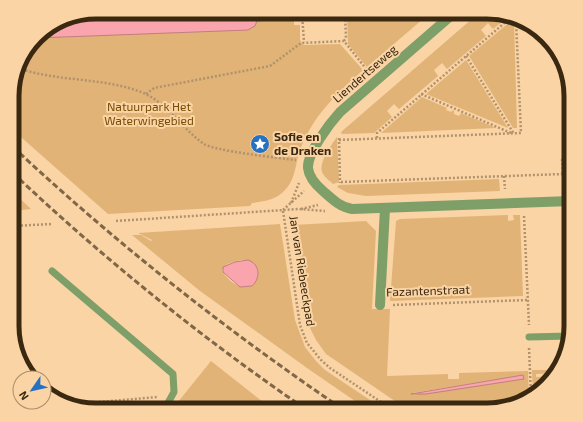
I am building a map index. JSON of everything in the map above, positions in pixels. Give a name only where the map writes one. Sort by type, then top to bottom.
[{"type":"street","name":"Liendertseweg","points":[[309,164],[315,148],[329,124],[340,112],[447,19]]},
{"type":"street","points":[[309,164],[316,185],[342,206],[352,209],[564,201]]},
{"type":"street","name":"Fazantenstraat","points":[[380,305],[385,208]]},
{"type":"lane","points":[[52,271],[173,374],[174,392],[168,403]]},
{"type":"lane","points":[[529,337],[563,336]]},
{"type":"path","points":[[302,19],[304,42]]},
{"type":"path","points":[[344,41],[346,38],[345,19]]},
{"type":"path","points":[[377,138],[377,133],[505,21]]},
{"type":"path","points":[[339,140],[521,134],[516,25]]},
{"type":"path","points":[[344,41],[376,81]]},
{"type":"path","points":[[146,94],[154,88],[270,66],[304,42],[344,41]]},
{"type":"path","points":[[466,56],[514,134]]},
{"type":"path","points":[[24,70],[40,75],[115,86],[146,94],[160,104],[207,146],[309,164]]},
{"type":"path","points":[[421,94],[514,134]]},
{"type":"path","points":[[329,124],[339,134],[341,182]]},
{"type":"path","points":[[564,159],[562,160],[564,179]]},
{"type":"path","points":[[326,194],[341,182],[563,174]]},
{"type":"path","points":[[283,211],[291,203]]},
{"type":"path","points":[[524,203],[531,389]]},
{"type":"path","points":[[116,221],[299,209],[315,212],[335,210],[342,206]]},
{"type":"path","name":"Jan van Riebeeckpad","points":[[283,211],[300,325],[307,343],[321,360],[330,368],[382,403]]},
{"type":"path","points":[[19,226],[52,224]]},
{"type":"path","name":"Fazantenstraat","points":[[380,305],[528,300]]},
{"type":"path","points":[[89,403],[163,396],[170,400]]},
{"type":"green space","name":"Natuurpark Het Waterwingebied","points":[[96,19],[294,19],[294,25],[300,25],[300,40],[303,45],[340,44],[363,70],[336,95],[320,113],[307,134],[300,151],[292,180],[285,190],[278,196],[266,201],[252,203],[250,206],[108,214],[19,135],[19,96],[23,71],[29,57],[38,45],[57,29],[71,23]]},
{"type":"green space","points":[[347,19],[423,19],[367,67],[348,44]]},
{"type":"green space","points":[[472,19],[504,21],[493,29],[488,23],[481,30],[486,36],[447,69],[442,63],[434,70],[438,76],[399,109],[394,104],[387,111],[392,117],[374,133],[342,134],[341,132]]},
{"type":"green space","points":[[509,23],[514,24],[517,128],[513,128],[469,56]]},
{"type":"green space","points":[[466,60],[508,128],[426,94]]},
{"type":"green space","points":[[422,97],[447,108],[446,110],[451,112],[453,110],[454,114],[459,116],[461,113],[496,128],[381,133]]},
{"type":"green space","points":[[337,137],[339,182],[333,184],[324,176],[322,172],[322,163]]},
{"type":"green space","points":[[499,179],[500,191],[366,196],[348,193],[337,187],[339,185]]},
{"type":"green space","points":[[19,198],[31,209],[19,210]]},
{"type":"green space","points":[[508,215],[508,221],[514,220],[513,215],[520,215],[523,296],[390,301],[396,221],[400,219]]},
{"type":"green space","points":[[366,221],[376,231],[372,309],[390,309],[387,376],[448,374],[448,379],[459,379],[459,373],[528,371],[529,391],[502,402],[398,403],[326,354],[316,340],[309,326],[298,257],[302,256],[301,247],[297,247],[293,225]],"holes":[[[523,375],[523,379],[412,395],[413,393]]]},
{"type":"green space","points":[[280,224],[295,320],[305,347],[325,370],[374,403],[358,403],[307,368],[200,291],[132,235],[141,235],[151,241],[152,240],[138,233]],"holes":[[[241,260],[250,261],[257,270],[258,275],[248,287],[233,283],[222,271],[223,268],[230,263]]]},
{"type":"green space","points":[[211,361],[264,403],[177,403]]},
{"type":"green space","points":[[532,370],[550,370],[548,373],[536,374],[536,377],[545,376],[533,388]]},
{"type":"shaded area","points":[[96,19],[260,19],[260,21],[257,21],[255,26],[248,30],[45,38],[57,29],[71,23]]},
{"type":"shaded area","points":[[248,260],[257,268],[257,279],[252,286],[240,287],[223,272],[223,267],[235,262]]},
{"type":"shaded area","points":[[523,375],[524,379],[426,394],[411,394]]},
{"type":"railway","points":[[19,153],[132,252],[173,285],[257,349],[334,403]]},
{"type":"railway","points":[[19,179],[47,205],[155,297],[230,355],[297,403]]},
{"type":"place","name":"Sofie en de Draken","points":[[260,144]]}]
